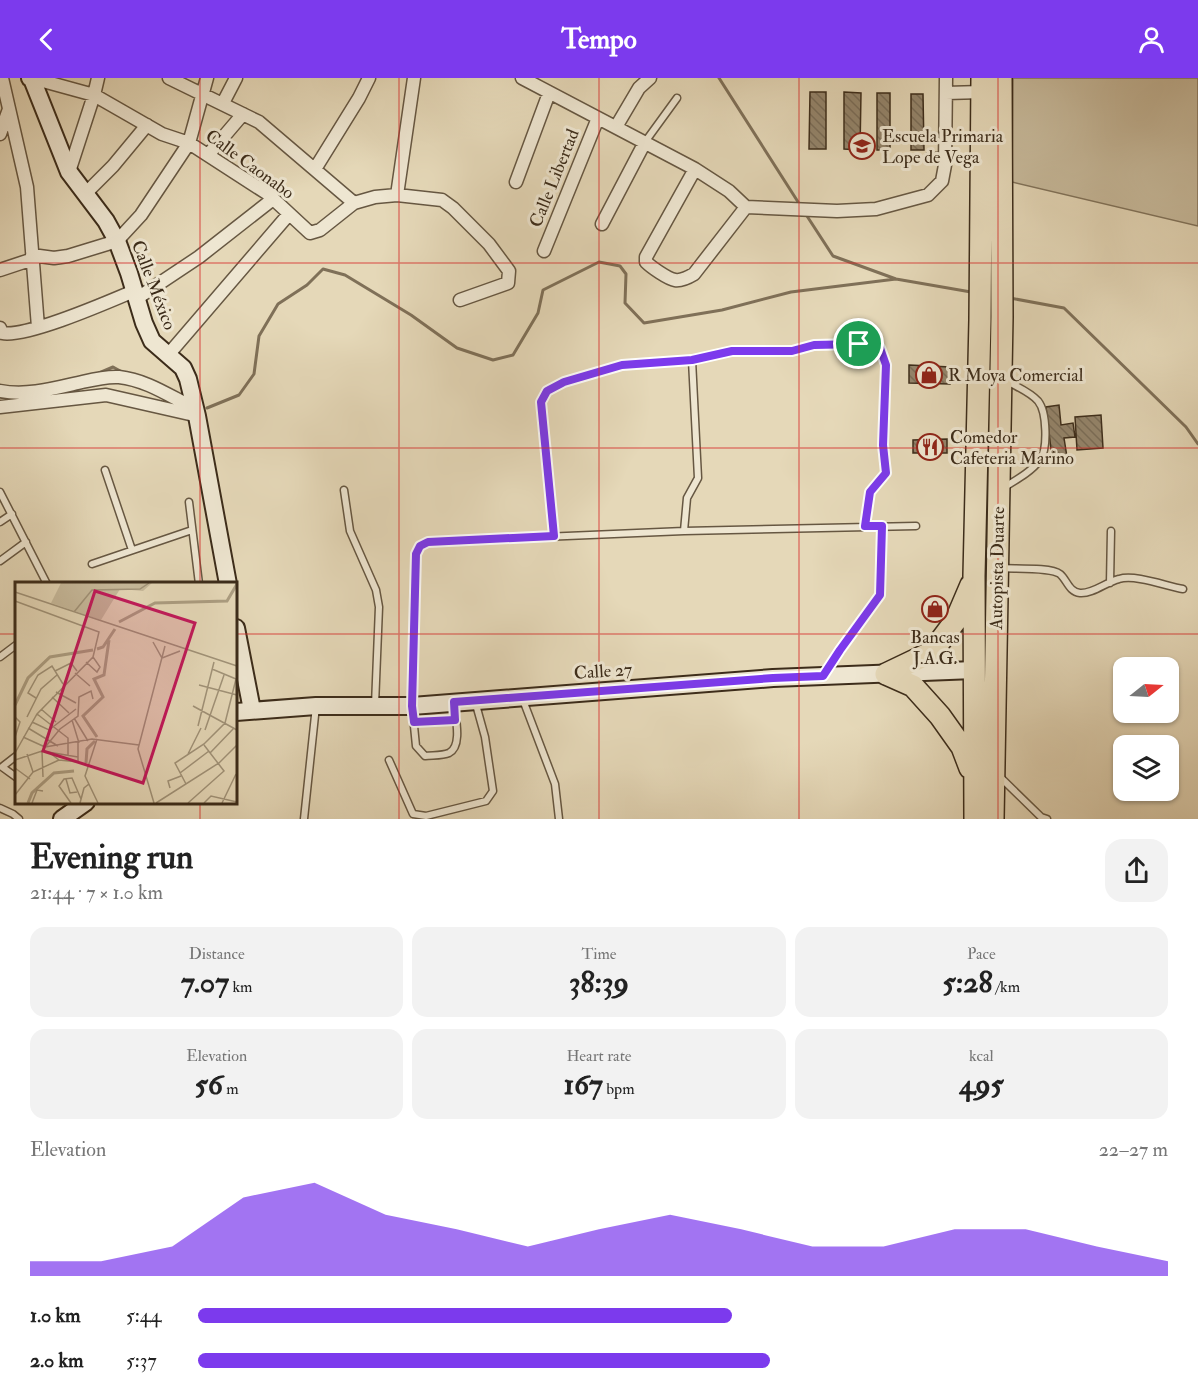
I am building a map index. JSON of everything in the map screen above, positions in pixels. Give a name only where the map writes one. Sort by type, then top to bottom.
[{"type":"highway","name":"Autopista Duarte","points":[[975,819],[984,775],[997,567],[1002,317],[1001,78]]},
{"type":"highway","name":"Autopista Duarte","points":[[982,85],[974,670],[984,775],[993,819]]},
{"type":"highway","points":[[886,674],[932,652],[956,620],[974,576]]},
{"type":"highway","points":[[886,674],[913,686],[940,716],[984,775]]},
{"type":"street","points":[[2,78],[27,187],[38,327]]},
{"type":"street","name":"Calle Caonabo","points":[[31,78],[94,95],[162,134],[189,143],[273,200],[310,233],[320,230],[354,203]]},
{"type":"street","name":"Calle México","points":[[31,78],[69,171],[106,221],[117,241],[152,341],[183,368],[192,389],[228,582]]},
{"type":"street","points":[[69,171],[98,78]]},
{"type":"street","points":[[169,78],[258,122],[354,203],[375,197],[397,195],[442,200],[453,208],[489,244],[509,271],[508,283],[460,300]]},
{"type":"street","points":[[0,270],[32,257],[68,256],[117,241],[141,215],[189,143],[207,78]]},
{"type":"street","points":[[223,103],[236,78]]},
{"type":"street","points":[[315,169],[369,78]]},
{"type":"street","points":[[397,195],[414,78]]},
{"type":"street","points":[[522,78],[695,169],[729,191],[746,207],[837,211],[876,208],[928,195],[942,182],[945,156],[946,78]]},
{"type":"street","points":[[616,127],[639,88],[650,78]]},
{"type":"street","points":[[945,93],[982,85]]},
{"type":"street","points":[[516,182],[549,93]]},
{"type":"street","points":[[0,134],[10,108]]},
{"type":"street","points":[[208,155],[243,114]]},
{"type":"street","name":"Calle Libertad","points":[[544,251],[598,118]]},
{"type":"street","points":[[85,194],[113,166],[147,125]]},
{"type":"street","points":[[602,224],[645,142]]},
{"type":"street","points":[[695,169],[646,257],[646,262],[675,280],[694,274],[746,207]]},
{"type":"street","points":[[1,330],[8,334],[38,327],[135,295],[199,256],[273,200]]},
{"type":"street","points":[[168,355],[289,214]]},
{"type":"street","points":[[0,391],[11,393],[44,391],[100,378],[118,377],[145,384],[196,411]]},
{"type":"street","points":[[0,407],[106,395],[196,411]]},
{"type":"street","points":[[237,644],[244,711]]},
{"type":"street","name":"Calle 27","points":[[244,711],[316,706],[375,706],[413,714],[454,702],[823,676],[974,670]]},
{"type":"street","points":[[62,819],[82,804]]},
{"type":"lane","points":[[645,142],[677,98]]},
{"type":"lane","points":[[929,156],[945,156]]},
{"type":"lane","points":[[554,536],[541,402],[547,391],[564,382],[622,365],[692,360],[732,351],[792,351],[814,345],[859,344],[880,348],[886,365],[883,445],[886,473],[870,492],[865,526]]},
{"type":"lane","points":[[684,531],[687,498],[698,478],[692,360]]},
{"type":"lane","points":[[999,491],[1039,462],[1044,453],[1046,440],[1045,421],[1039,402],[1001,377]]},
{"type":"lane","points":[[105,470],[132,550]]},
{"type":"lane","points":[[344,490],[350,531],[376,590],[379,607],[375,706]]},
{"type":"lane","points":[[0,492],[46,582]]},
{"type":"lane","points":[[189,502],[199,582]]},
{"type":"lane","points":[[0,522],[12,514]]},
{"type":"lane","points":[[823,676],[880,595],[882,526]]},
{"type":"lane","points":[[454,702],[457,743],[447,754],[425,756],[416,746],[413,714],[416,554],[420,546],[428,542],[684,531],[916,526]]},
{"type":"lane","points":[[92,564],[192,530]]},
{"type":"lane","points":[[1110,583],[1111,531]]},
{"type":"lane","points":[[0,561],[26,542]]},
{"type":"lane","points":[[997,567],[1050,570],[1060,573],[1070,588],[1080,593],[1120,578],[1132,578],[1183,589]]},
{"type":"lane","points":[[0,657],[15,646]]},
{"type":"lane","points":[[522,697],[555,784],[559,819]]},
{"type":"lane","points":[[389,760],[414,814],[426,816],[486,801],[493,791],[485,737],[475,701]]},
{"type":"lane","points":[[304,819],[316,706]]},
{"type":"lane","points":[[413,714],[455,720]]},
{"type":"lane","points":[[15,757],[1,767],[15,776]]},
{"type":"lane","points":[[984,775],[1041,818]]},
{"type":"lane","points":[[0,809],[19,819]]},
{"type":"shaded area","points":[[1013,78],[1198,78],[1198,226],[1012,182]]},
{"type":"building","points":[[810,92],[826,92],[826,149],[809,149]]},
{"type":"building","points":[[844,92],[861,93],[860,150],[844,149]]},
{"type":"building","points":[[877,93],[890,93],[890,150],[877,150]]},
{"type":"building","points":[[911,94],[923,94],[924,150],[911,150]]},
{"type":"building","name":"R Moya Comercial","points":[[909,365],[950,367],[950,384],[909,383]]},
{"type":"building","points":[[1059,405],[1061,425],[1073,423],[1075,437],[1064,438],[1067,457],[1052,458],[1046,407]]},
{"type":"building","points":[[1101,415],[1103,448],[1077,450],[1075,417]]},
{"type":"building","name":"Comedor Cafeteria Marino","points":[[947,439],[947,453],[913,453],[913,440]]},
{"type":"building","name":"Bancas J.A.G.","points":[[925,603],[945,605],[944,615],[924,613]]},
{"type":"waterway","points":[[719,78],[800,205]]},
{"type":"waterway","points":[[805,213],[833,256],[896,279],[971,292]]},
{"type":"waterway","points":[[207,408],[239,395],[254,374],[259,336],[278,304],[307,285],[323,269],[345,275],[411,315],[457,348],[493,360],[513,355],[538,313],[543,290],[599,262],[620,266],[626,274],[625,303],[644,323],[722,310],[791,292],[896,279]]},
{"type":"waterway","points":[[1010,298],[1064,308],[1186,427],[1198,444]]},
{"type":"waterway","points":[[99,373],[113,367],[122,372]]},
{"type":"place","name":"Escuela Primaria Lope de Vega","points":[[862,146]]},
{"type":"place","name":"R Moya Comercial","points":[[929,375]]},
{"type":"place","name":"Comedor Cafeteria Marino","points":[[930,447]]},
{"type":"place","name":"Bancas J.A.G.","points":[[935,609]]},
{"type":"route","points":[[859,344],[880,348],[886,365],[883,445],[886,473],[870,492],[865,526],[882,526],[880,595],[823,676],[454,702],[455,720],[414,722],[412,706],[416,554],[420,546],[428,542],[554,536],[541,402],[547,391],[564,382],[622,365],[692,360],[732,351],[792,351],[814,345],[859,344]]}]
